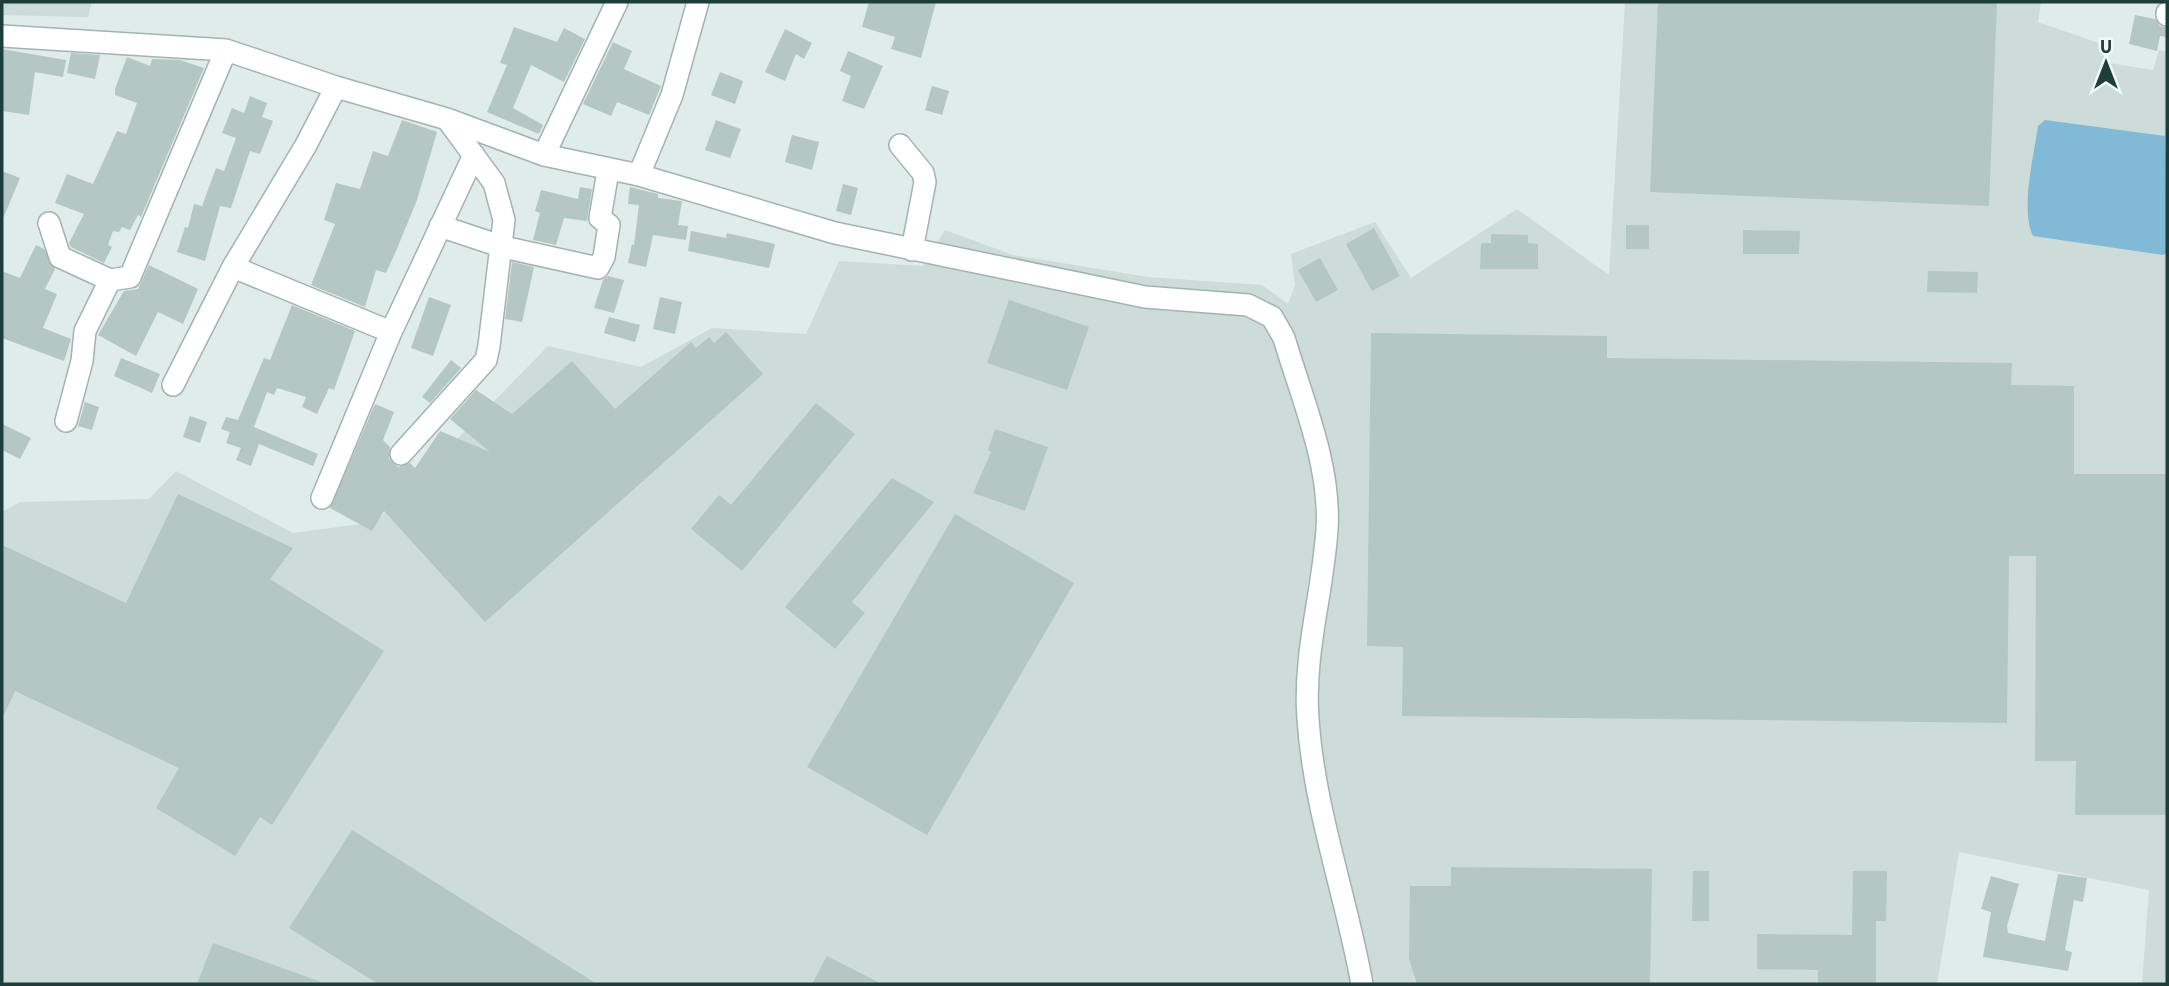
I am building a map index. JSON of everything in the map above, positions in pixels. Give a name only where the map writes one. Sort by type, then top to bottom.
[{"type":"street","points":[[544,155],[617,2]]},
{"type":"street","points":[[639,175],[672,95],[698,2]]},
{"type":"street","points":[[2,36],[226,50],[447,120],[544,155],[608,171],[639,175],[835,233],[1145,297],[1248,305],[1272,317],[1278,325],[1325,480],[1327,528],[1307,677],[1308,717],[1316,788],[1348,912],[1362,984]]},
{"type":"street","points":[[49,223],[60,257],[110,280],[120,281],[134,272],[154,217],[226,50]]},
{"type":"street","points":[[173,385],[233,267],[306,145],[336,87]]},
{"type":"street","points":[[401,454],[486,360],[503,247],[505,220],[494,183],[447,120]]},
{"type":"street","points":[[900,145],[923,173],[925,181],[912,250]]},
{"type":"street","points":[[321,498],[391,332],[474,155]]},
{"type":"street","points":[[440,226],[503,247],[598,268],[604,257],[609,225],[600,218],[608,171]]},
{"type":"street","points":[[233,267],[391,332]]},
{"type":"street","points":[[66,421],[82,361],[85,331],[110,280]]},
{"type":"shaded area","points":[[2,2],[92,2],[88,17],[2,15]]},
{"type":"shaded area","points":[[1625,2],[2041,2],[2038,22],[2107,46],[2104,62],[2153,70],[2159,50],[2167,52],[2167,984],[2142,984],[2149,890],[1959,852],[1937,984],[2,984],[2,512],[20,502],[149,499],[176,471],[293,533],[376,522],[548,346],[641,367],[712,328],[806,334],[839,261],[923,266],[945,230],[1013,255],[1148,277],[1262,285],[1288,304],[1295,285],[1291,254],[1375,222],[1411,278],[1517,209],[1609,275]]},
{"type":"water","points":[[2045,120],[2165,136],[2167,253],[2163,255],[2033,236],[2028,212],[2029,182],[2038,126]]},
{"type":"building","points":[[869,2],[936,2],[921,58],[891,49],[895,37],[862,27]]},
{"type":"building","points":[[1658,2],[1997,2],[1989,206],[1650,192]]},
{"type":"building","points":[[2135,15],[2155,19],[2160,26],[2167,28],[2167,37],[2160,36],[2157,51],[2129,44]]},
{"type":"building","points":[[514,27],[557,42],[564,28],[585,39],[564,82],[531,65],[513,108],[543,125],[539,134],[487,112],[507,65],[500,63]]},
{"type":"building","points":[[785,29],[812,43],[804,59],[796,54],[785,81],[765,72]]},
{"type":"building","points":[[613,42],[632,51],[624,69],[661,86],[649,115],[617,102],[611,116],[583,104]]},
{"type":"building","points":[[2,49],[66,60],[63,77],[35,72],[29,115],[2,111]]},
{"type":"building","points":[[848,51],[883,66],[864,109],[842,101],[851,76],[840,71]]},
{"type":"building","points":[[71,53],[100,55],[95,79],[67,73]]},
{"type":"building","points":[[127,57],[150,66],[152,59],[180,60],[204,68],[141,217],[138,215],[130,230],[122,227],[119,232],[113,231],[108,245],[112,247],[104,263],[71,247],[69,243],[84,214],[55,203],[67,174],[93,184],[117,131],[126,134],[137,103],[115,95],[115,89]]},
{"type":"building","points":[[720,72],[743,81],[735,104],[711,95]]},
{"type":"building","points":[[932,86],[949,91],[942,115],[925,110]]},
{"type":"building","points":[[250,96],[267,103],[262,117],[273,121],[260,154],[250,151],[231,208],[220,206],[205,261],[177,252],[185,227],[188,228],[194,204],[202,206],[216,168],[224,171],[236,138],[222,133],[232,108],[244,113]]},
{"type":"building","points":[[402,120],[437,132],[417,200],[386,273],[376,270],[365,307],[311,285],[335,224],[324,220],[336,183],[360,189],[373,151],[388,156]]},
{"type":"building","points":[[716,120],[741,129],[730,158],[705,150]]},
{"type":"building","points":[[792,135],[819,142],[812,170],[785,162]]},
{"type":"building","points":[[2,171],[20,178],[2,221]]},
{"type":"building","points":[[843,184],[858,188],[851,215],[836,211]]},
{"type":"building","points":[[580,187],[592,189],[587,221],[564,218],[556,245],[533,240],[540,213],[535,211],[541,190],[578,199]]},
{"type":"building","points":[[630,187],[658,194],[658,198],[682,201],[678,225],[688,226],[686,240],[653,235],[646,267],[628,263],[632,244],[634,245],[639,205],[628,204]]},
{"type":"building","points":[[1626,225],[1649,225],[1649,249],[1626,249]]},
{"type":"building","points":[[1374,228],[1400,276],[1372,291],[1346,244]]},
{"type":"building","points":[[1743,230],[1800,231],[1799,254],[1743,254]]},
{"type":"building","points":[[691,231],[726,238],[727,233],[775,244],[769,268],[688,251]]},
{"type":"building","points":[[1491,234],[1528,235],[1528,243],[1538,244],[1538,269],[1480,269],[1481,243],[1491,243]]},
{"type":"building","points":[[36,245],[44,249],[55,269],[45,289],[57,294],[43,328],[71,339],[64,361],[2,338],[2,271],[20,278]]},
{"type":"building","points":[[1320,258],[1338,290],[1316,302],[1298,270]]},
{"type":"building","points":[[512,262],[534,267],[522,322],[505,319]]},
{"type":"building","points":[[149,265],[198,289],[183,324],[158,312],[136,356],[98,335],[124,291],[138,289]]},
{"type":"building","points":[[1928,271],[1978,272],[1977,293],[1927,292]]},
{"type":"building","points":[[608,276],[624,280],[614,313],[594,308],[603,280]]},
{"type":"building","points":[[429,297],[451,305],[433,356],[411,348]]},
{"type":"building","points":[[660,297],[682,302],[675,334],[653,329]]},
{"type":"building","points":[[1009,300],[1089,327],[1067,390],[987,363]]},
{"type":"building","points":[[292,305],[355,331],[334,390],[329,388],[317,414],[302,407],[306,397],[277,388],[274,395],[267,392],[254,427],[318,454],[313,466],[259,444],[251,466],[236,460],[241,448],[226,443],[230,432],[221,429],[226,417],[238,420],[264,358],[270,360]]},
{"type":"building","points":[[609,317],[640,325],[635,342],[604,333]]},
{"type":"building","points":[[726,332],[763,374],[485,622],[384,511],[372,531],[330,508],[375,404],[394,412],[383,440],[390,447],[389,459],[398,467],[410,463],[415,468],[440,431],[490,452],[450,419],[476,390],[512,414],[572,361],[615,409],[691,342],[696,348],[709,337],[714,343]]},
{"type":"building","points":[[1371,333],[1607,336],[1607,358],[2012,363],[2011,385],[2074,386],[2074,474],[2167,474],[2167,815],[2075,815],[2076,761],[2035,761],[2036,556],[2009,556],[2007,723],[1402,716],[1403,647],[1367,646]]},
{"type":"building","points":[[121,358],[160,374],[152,393],[114,376]]},
{"type":"building","points":[[451,360],[461,368],[430,403],[422,397]]},
{"type":"building","points":[[85,402],[99,407],[92,430],[78,426]]},
{"type":"building","points":[[816,403],[855,434],[742,571],[691,529],[719,495],[731,505]]},
{"type":"building","points":[[190,416],[207,422],[200,443],[183,437]]},
{"type":"building","points":[[2,424],[31,438],[20,459],[2,450]]},
{"type":"building","points":[[995,429],[1048,447],[1025,511],[973,493],[991,452],[988,450]]},
{"type":"building","points":[[892,478],[934,502],[852,602],[865,613],[835,649],[785,607]]},
{"type":"building","points":[[178,494],[293,548],[270,579],[384,651],[272,825],[260,817],[235,856],[156,808],[179,768],[15,691],[2,719],[2,545],[126,603]]},
{"type":"building","points":[[955,514],[1074,583],[927,835],[807,767]]},
{"type":"building","points":[[352,830],[597,984],[378,984],[289,928]]},
{"type":"building","points":[[1451,867],[1652,869],[1650,984],[1417,984],[1409,959],[1410,886],[1451,886]]},
{"type":"building","points":[[1693,871],[1709,871],[1709,921],[1692,921]]},
{"type":"building","points":[[1853,871],[1887,871],[1886,921],[1876,921],[1876,984],[1818,984],[1818,970],[1757,969],[1757,934],[1852,935]]},
{"type":"building","points":[[2058,874],[2087,878],[2083,902],[2074,900],[2065,950],[2072,952],[2068,971],[1983,957],[1991,912],[1981,909],[1991,876],[2019,884],[2007,926],[2008,933],[2045,941]]},
{"type":"building","points":[[213,943],[321,982],[321,984],[197,984]]},
{"type":"building","points":[[827,956],[882,984],[812,984]]}]
